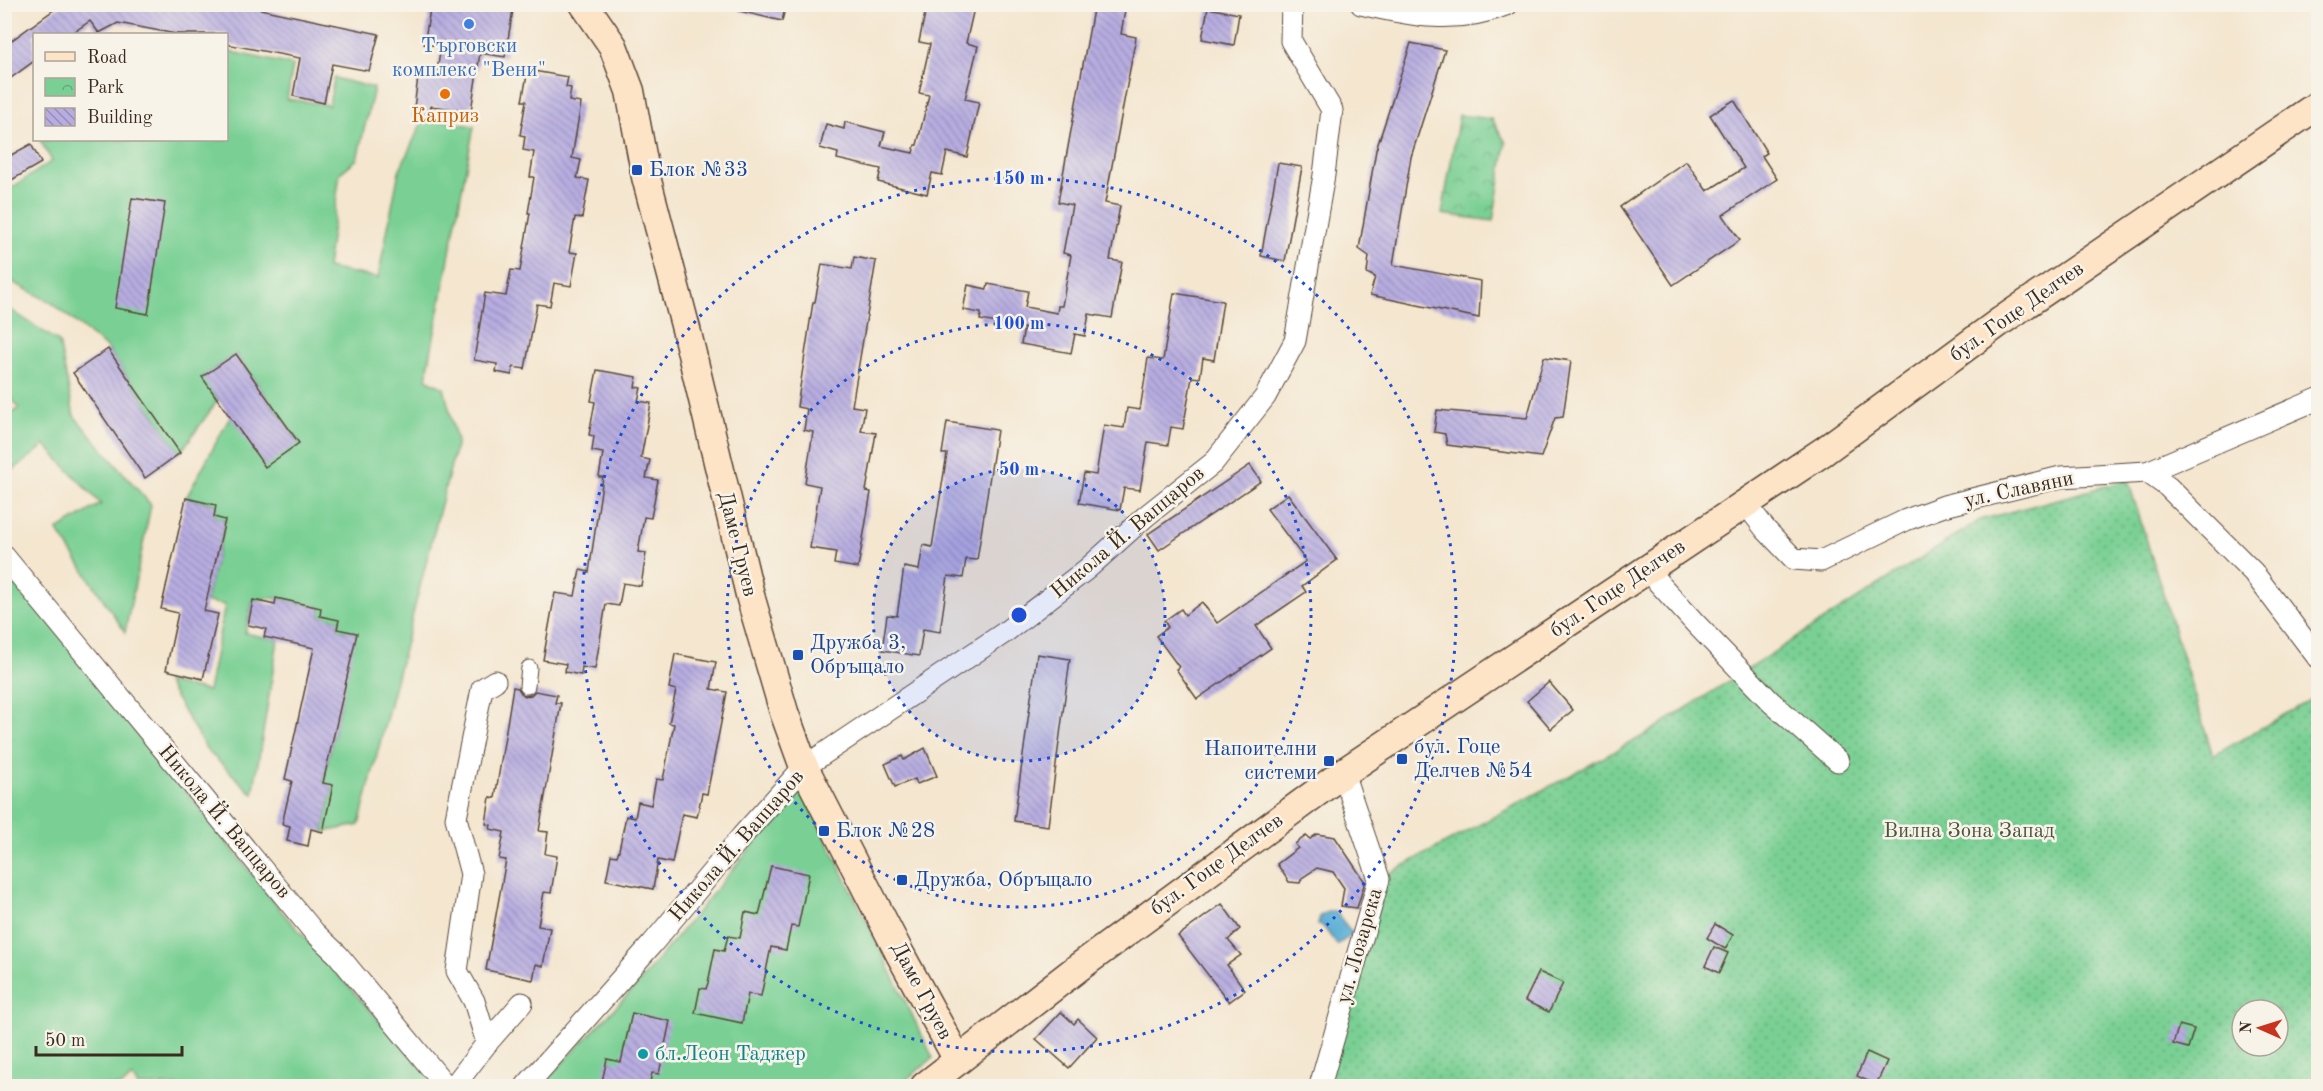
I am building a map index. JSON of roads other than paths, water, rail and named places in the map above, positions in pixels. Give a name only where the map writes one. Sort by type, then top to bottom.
[{"type":"main road","name":"Даме Груев","points":[[584,4],[613,46],[630,91],[646,177],[686,329],[751,599],[784,712],[804,767],[900,954],[958,1060]]},
{"type":"main road","name":"бул. Гоце Делчев","points":[[925,1086],[1078,967],[1343,773],[1824,451],[2001,321],[2318,105]]},
{"type":"street","name":"Никола Й. Вапцаров","points":[[526,1086],[804,767],[1004,633],[1087,569],[1146,516],[1213,463],[1265,398],[1295,341],[1324,175],[1332,110],[1291,41],[1292,4]]},
{"type":"street","points":[[1360,4],[1430,18],[1461,17],[1508,4]]},
{"type":"street","name":"ул. Славяни","points":[[1746,504],[1766,530],[1794,559],[1821,561],[1906,520],[1944,506],[2061,477],[2147,472],[2319,399]]},
{"type":"street","points":[[2147,472],[2168,487],[2253,572],[2319,658]]},
{"type":"street","name":"Никола Й. Вапцаров","points":[[8,569],[446,1086]]},
{"type":"street","points":[[1646,569],[1772,702],[1838,761]]},
{"type":"street","points":[[527,686],[529,668]]},
{"type":"street","points":[[487,1043],[474,1001],[457,971],[471,874],[456,818],[482,689],[495,681]]},
{"type":"street","name":"ул. Лозарска","points":[[1320,1086],[1379,879],[1343,773]]},
{"type":"street","points":[[454,1086],[522,1003]]},
{"type":"water","points":[[1335,911],[1353,934],[1337,945],[1323,926],[1318,925],[1320,916]]},
{"type":"place","name":"Търговски комплекс \"Вени\"","points":[[469,24]]},
{"type":"place","name":"Каприз","points":[[445,94]]},
{"type":"place","name":"Блок №33","points":[[637,170]]},
{"type":"place","name":"Дружба 3, Обръщало","points":[[798,655]]},
{"type":"place","name":"бул. Гоце Делчев №54","points":[[1402,759]]},
{"type":"place","name":"Напоителни системи","points":[[1329,761]]},
{"type":"place","name":"Блок №28","points":[[824,831]]},
{"type":"place","name":"Дружба, Обръщало","points":[[902,880]]},
{"type":"place","name":"бл.Леон Таджер","points":[[643,1054]]},
{"type":"park label","name":"Вилна Зона Запад","points":[[1969,831]]}]
